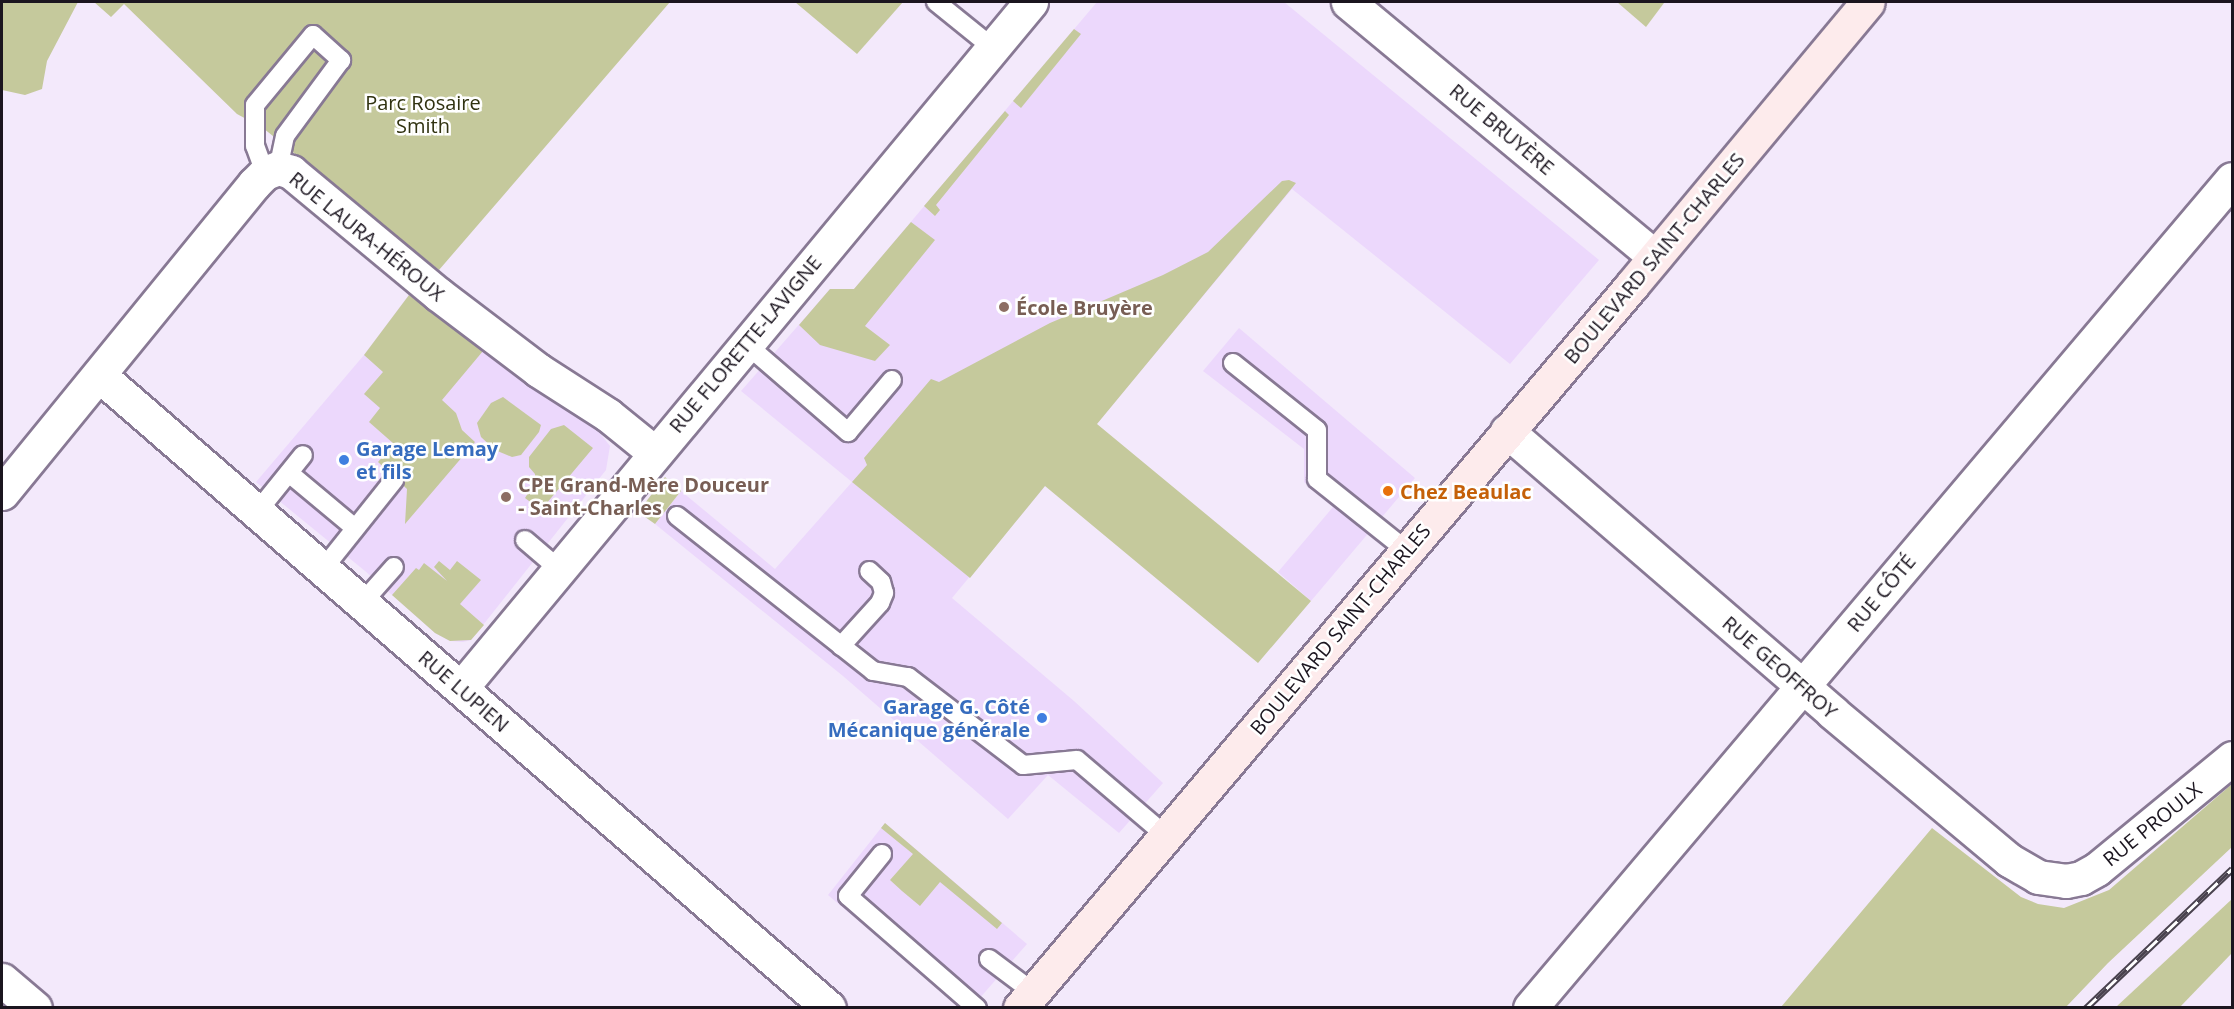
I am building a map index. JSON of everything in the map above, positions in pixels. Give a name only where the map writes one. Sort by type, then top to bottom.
[{"type":"street","name":"RUE FLORETTE-LAVIGNE","points":[[461,688],[1031,2]]},
{"type":"street","name":"RUE BRUYÈRE","points":[[1348,2],[1655,257]]},
{"type":"street","name":"BOULEVARD SAINT-CHARLES","points":[[1026,1000],[1868,2]]},
{"type":"street","name":"RUE LAURA-HÉROUX","points":[[2,493],[272,170],[291,172],[438,294],[538,370],[608,415],[655,453]]},
{"type":"street","name":"RUE CÔTÉ","points":[[1530,1008],[2232,179]]},
{"type":"street","name":"RUE LUPIEN","points":[[99,375],[829,1008]]},
{"type":"street","name":"RUE GEOFFROY","points":[[1507,431],[1801,686],[2009,860],[2038,877],[2066,881]]},
{"type":"street","name":"RUE PROULX","points":[[2066,881],[2081,878],[2097,869],[2232,758]]},
{"type":"street","points":[[2,980],[35,1008]]},
{"type":"lane","points":[[936,2],[993,48]]},
{"type":"lane","points":[[313,36],[341,60],[285,136],[272,170],[255,146],[255,105],[313,36]]},
{"type":"lane","points":[[746,344],[848,432],[892,380]]},
{"type":"lane","points":[[1233,363],[1317,430],[1317,480],[1406,550]]},
{"type":"lane","points":[[256,512],[303,455]]},
{"type":"lane","points":[[289,473],[355,528]]},
{"type":"lane","points":[[323,569],[394,480]]},
{"type":"lane","points":[[677,516],[873,671],[908,677],[1023,765],[1077,760],[1165,835]]},
{"type":"lane","points":[[525,540],[559,569]]},
{"type":"lane","points":[[362,603],[394,567]]},
{"type":"lane","points":[[841,646],[880,603],[884,593],[881,582],[869,571]]},
{"type":"lane","points":[[882,854],[848,896],[888,923],[976,1008]]},
{"type":"lane","points":[[989,958],[1026,1000]]},
{"type":"shaded area","name":"École Bruyère","points":[[1097,2],[1284,2],[1599,260],[1510,364],[1292,189],[952,598],[1074,701],[1163,783],[1119,833],[1048,775],[1008,819],[843,676],[655,524],[681,491],[775,569],[852,482],[741,391],[830,289],[854,289]]},
{"type":"shaded area","points":[[409,295],[483,351],[599,432],[610,446],[606,470],[471,640],[463,642],[450,641],[435,633],[365,571],[256,482],[364,355]]},
{"type":"shaded area","points":[[1239,328],[1415,478],[1311,601],[1278,572],[1333,507],[1304,482],[1304,449],[1203,371]]},
{"type":"shaded area","points":[[885,823],[1027,944],[972,1007],[960,1007],[828,895]]},
{"type":"green space","points":[[2,2],[78,2],[47,61],[42,89],[25,95],[2,90]]},
{"type":"green space","name":"Parc Rosaire Smith","points":[[94,2],[670,2],[439,270],[263,128],[237,114],[124,4],[111,17]]},
{"type":"green space","points":[[795,2],[903,2],[857,54]]},
{"type":"green space","points":[[1617,2],[1663,2],[1664,3],[1646,27]]},
{"type":"green space","points":[[1074,29],[1081,34],[1021,108],[1013,101]]},
{"type":"green space","points":[[1005,111],[1009,115],[936,205],[940,210],[935,216],[924,206]]},
{"type":"green space","points":[[1289,180],[1296,183],[1097,424],[1311,601],[1258,663],[1045,486],[970,578],[852,482],[867,465],[864,458],[931,379],[939,382],[1050,323],[1163,275],[1208,252],[1282,181]]},
{"type":"green space","points":[[911,222],[935,240],[865,326],[890,345],[875,361],[820,345],[799,325],[830,289],[854,289]]},
{"type":"green space","points":[[409,295],[483,351],[442,400],[456,413],[462,430],[475,442],[405,524],[407,489],[378,462],[394,444],[369,422],[380,408],[364,394],[383,372],[364,355]]},
{"type":"green space","points":[[503,397],[541,425],[539,432],[521,455],[512,457],[495,450],[481,437],[477,423],[491,403]]},
{"type":"green space","points":[[564,425],[593,448],[541,510],[525,498],[535,482],[535,474],[529,467],[529,457],[551,429]]},
{"type":"green space","points":[[665,477],[681,491],[655,524],[638,512]]},
{"type":"green space","points":[[439,561],[450,570],[457,561],[481,580],[460,604],[484,625],[471,640],[450,641],[435,633],[392,595],[416,568],[419,570],[424,563],[447,581],[434,567]]},
{"type":"green space","points":[[2232,784],[2232,847],[2108,963],[2066,1007],[1781,1007],[1932,828],[2021,897],[2038,904],[2064,908],[2109,890]]},
{"type":"green space","points":[[885,823],[1002,923],[997,929],[940,882],[920,906],[890,880],[913,854],[881,828]]},
{"type":"green space","points":[[2232,899],[2232,953],[2180,1007],[2116,1007]]},
{"type":"railway","points":[[2086,1008],[2232,869]]},
{"type":"place","name":"École Bruyère","points":[[1004,307]]},
{"type":"place","name":"Garage Lemay et fils","points":[[344,460]]},
{"type":"place","name":"Chez Beaulac","points":[[1388,491]]},
{"type":"place","name":"CPE Grand-Mère Douceur - Saint-Charles","points":[[506,497]]},
{"type":"place","name":"Garage G. Côté Mécanique générale","points":[[1042,718]]}]
